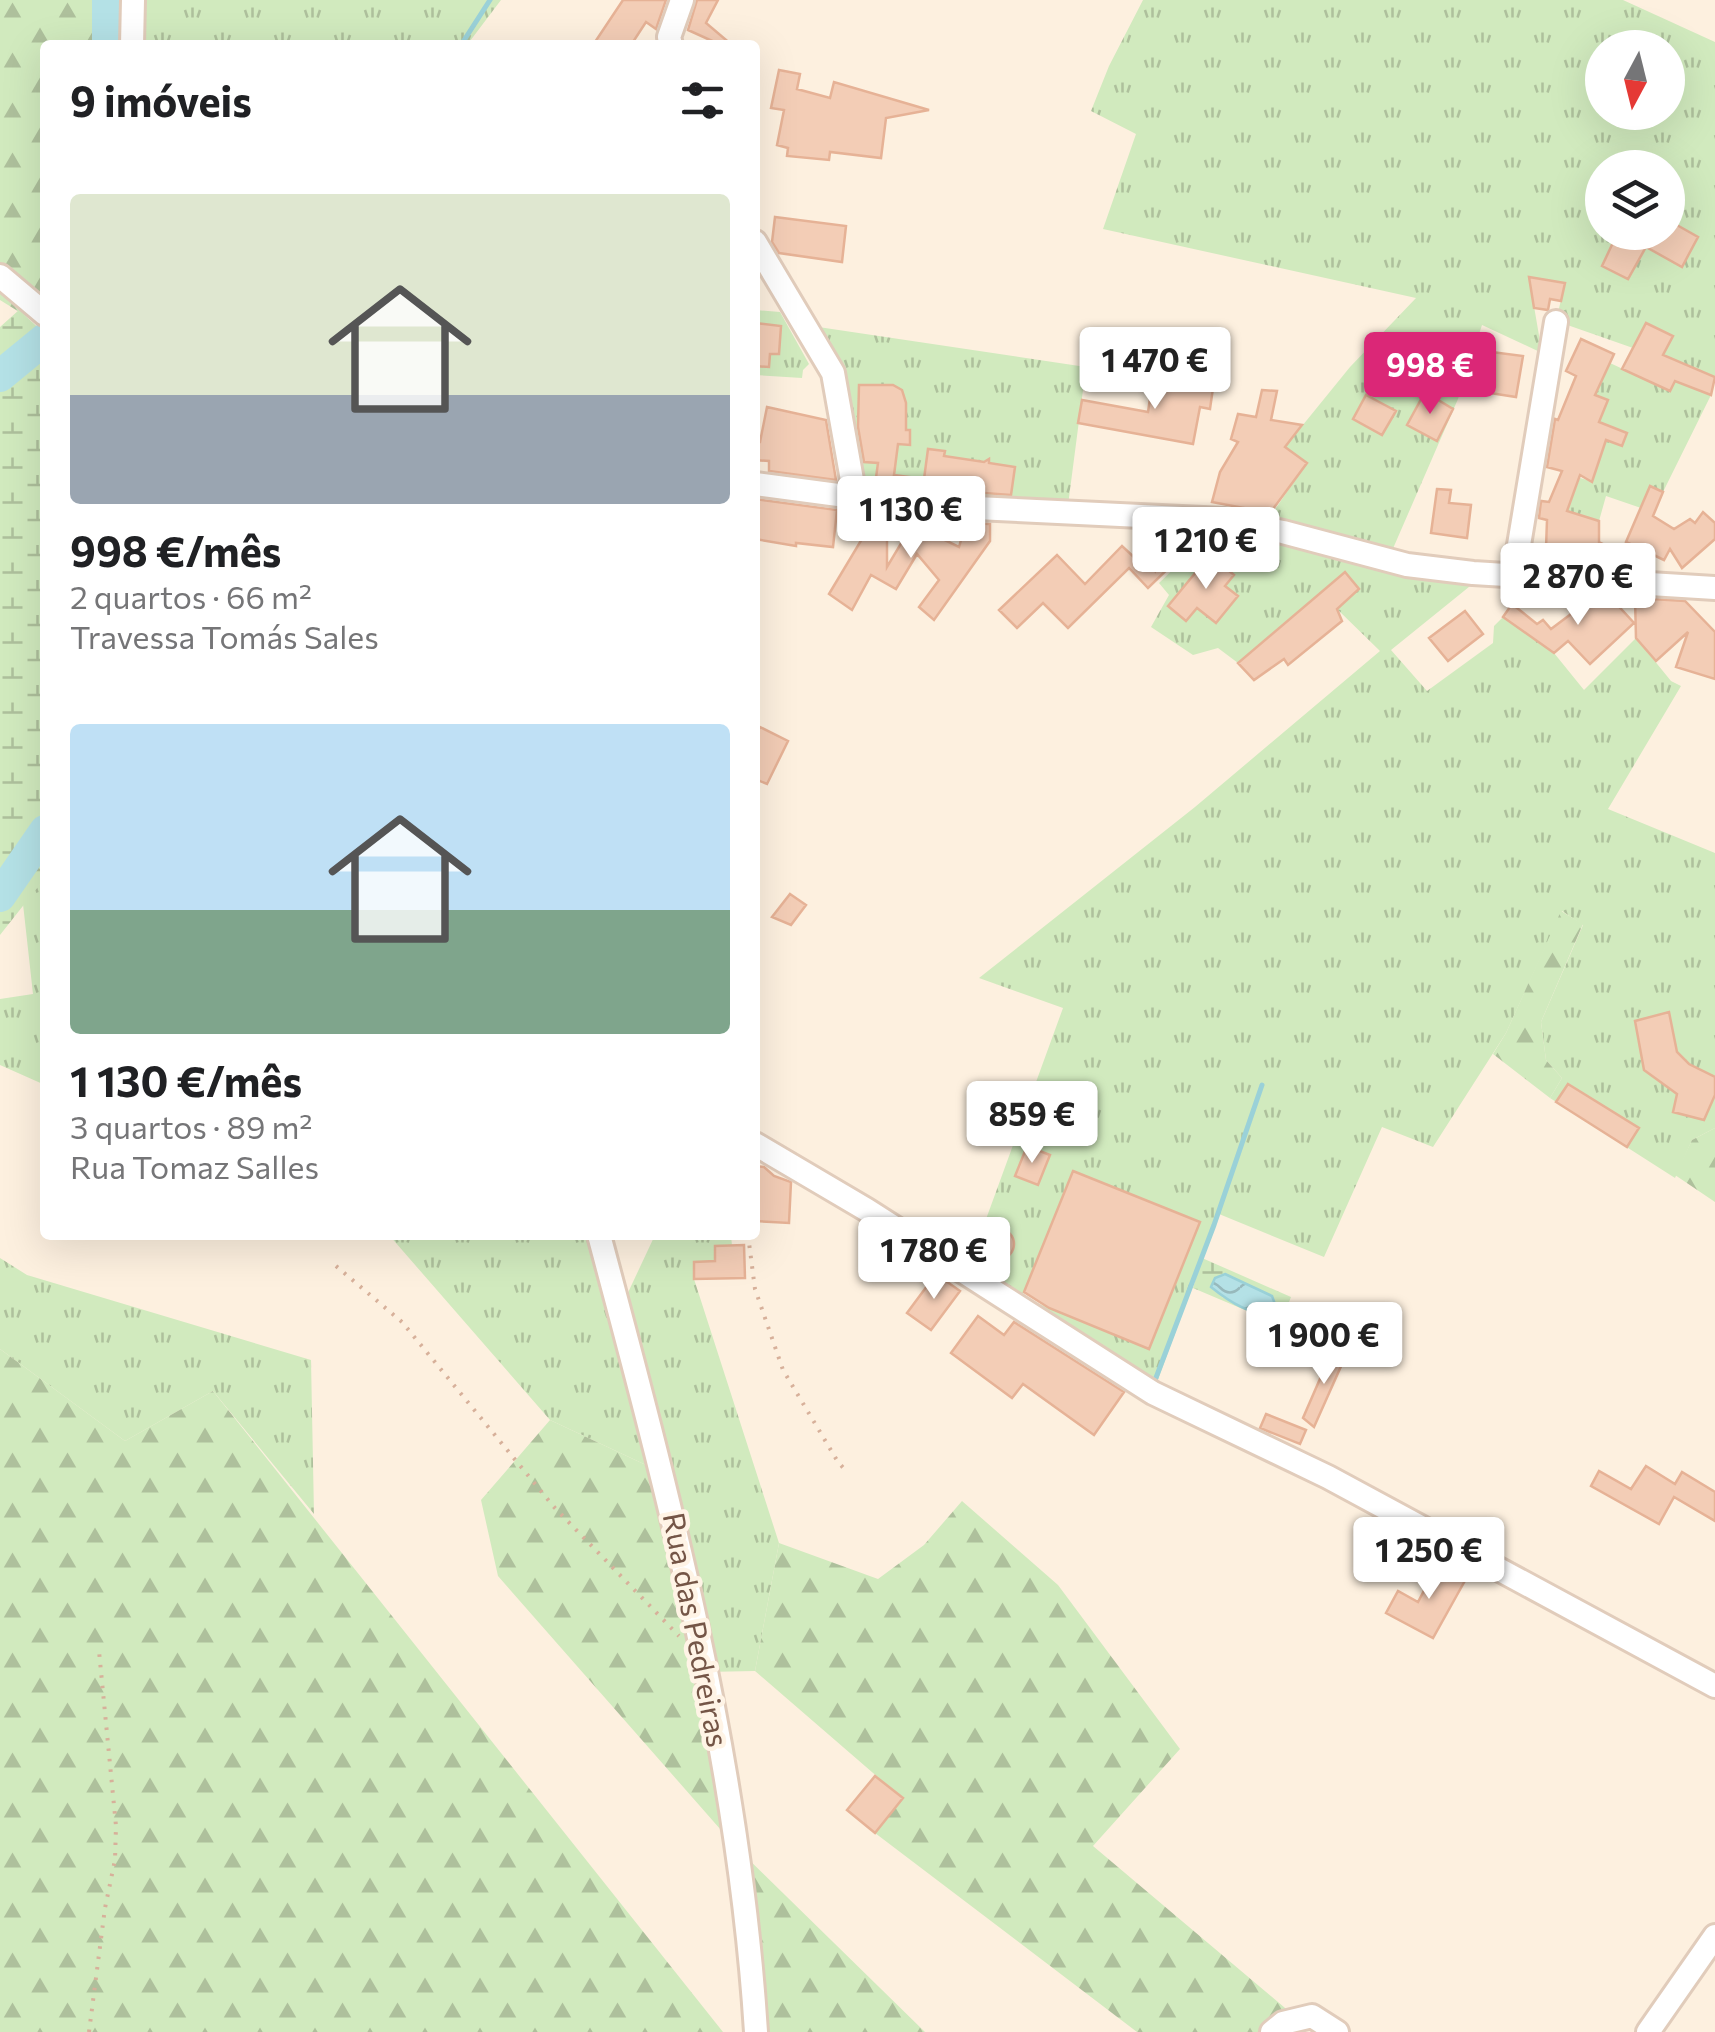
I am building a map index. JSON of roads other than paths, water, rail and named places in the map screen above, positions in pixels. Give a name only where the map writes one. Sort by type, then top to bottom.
[{"type":"street","points":[[132,40],[133,0]]},
{"type":"street","points":[[670,40],[682,0]]},
{"type":"street","points":[[760,250],[833,372],[855,497]]},
{"type":"street","points":[[0,276],[40,310]]},
{"type":"street","points":[[1514,576],[1556,322]]},
{"type":"street","points":[[760,485],[913,505],[1224,520],[1407,565],[1514,576],[1715,588]]},
{"type":"street","points":[[760,1147],[867,1210],[1154,1393],[1328,1477],[1715,1686]]},
{"type":"street","name":"Rua das Pedreiras","points":[[600,1240],[663,1474],[702,1658],[734,1834],[756,2032]]},
{"type":"street","points":[[1648,2032],[1715,1936]]},
{"type":"street","points":[[1272,2032],[1283,2023],[1312,2016],[1337,2032]]},
{"type":"water","points":[[1225,1274],[1272,1296],[1276,1307],[1270,1314],[1262,1314],[1231,1302],[1211,1287],[1215,1278]]},
{"type":"waterway","points":[[108,0],[108,40]]},
{"type":"waterway","points":[[464,40],[490,0]]},
{"type":"waterway","points":[[0,376],[40,343]]},
{"type":"waterway","points":[[0,896],[40,838]]},
{"type":"waterway","points":[[1154,1383],[1262,1085]]}]
